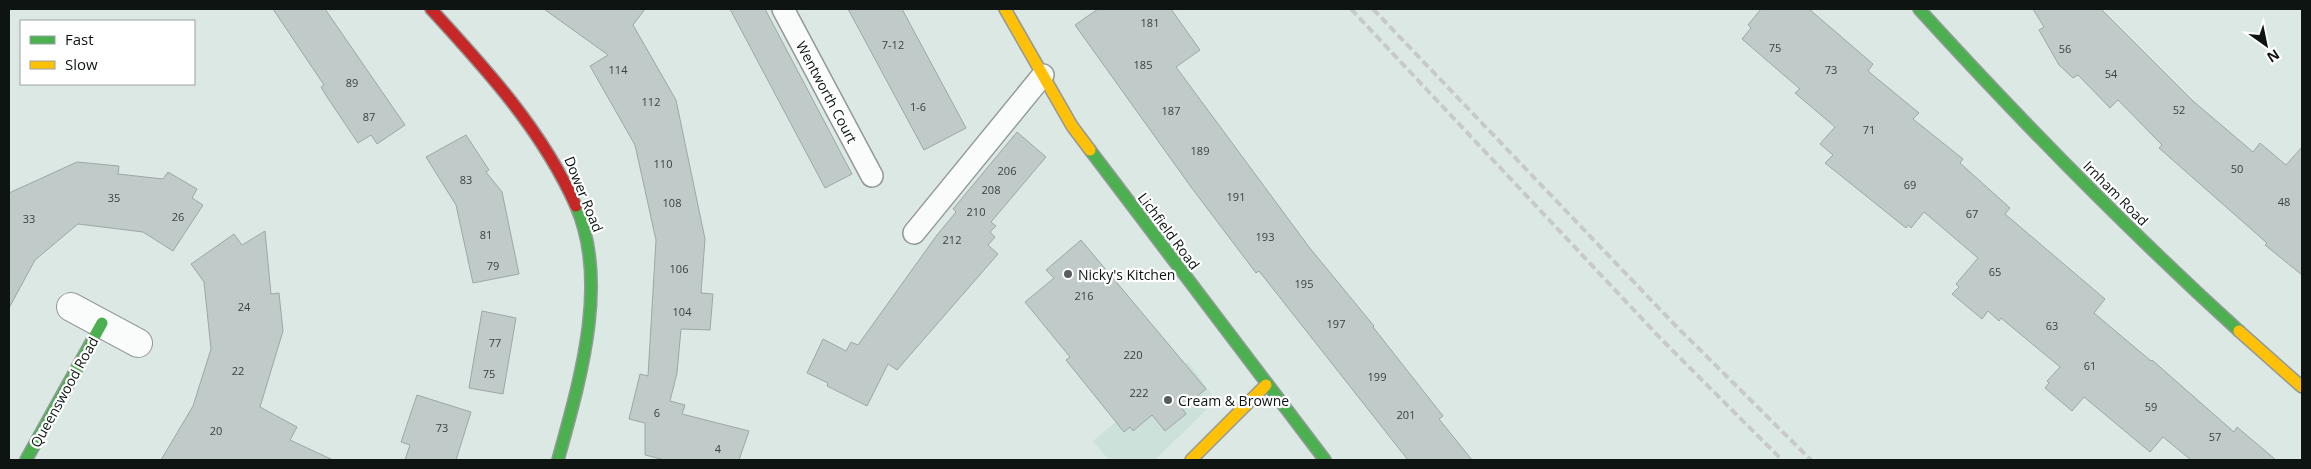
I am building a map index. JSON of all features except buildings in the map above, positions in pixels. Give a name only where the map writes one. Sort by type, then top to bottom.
[{"type":"street","name":"Dower Road","points":[[431,9],[488,73],[550,151],[569,189],[588,244],[592,293],[587,333],[580,377],[558,460]]},
{"type":"street","name":"Lichfield Road","points":[[1005,9],[1072,126],[1266,385],[1325,460]]},
{"type":"street","name":"Irnham Road","points":[[1919,9],[1982,80],[2123,222],[2302,387]]},
{"type":"street","name":"Queenswood Road","points":[[71,306],[138,343]]},
{"type":"street","name":"Queenswood Road","points":[[26,460],[102,323]]},
{"type":"street","points":[[1191,460],[1266,385]]},
{"type":"lane","name":"Wentworth Court","points":[[783,9],[872,176]]},
{"type":"lane","points":[[914,233],[1043,75]]},
{"type":"shaded area","points":[[1188,362],[1212,395],[1207,409],[1155,460],[1109,460],[1093,441]]},
{"type":"railway","points":[[1351,9],[1662,340],[1782,460]]},
{"type":"railway","points":[[1373,9],[1674,324],[1811,460]]},
{"type":"traffic: fast","points":[[1919,9],[2075,174],[2239,331]]},
{"type":"traffic: fast","points":[[1090,150],[1325,460]]},
{"type":"traffic: fast","points":[[558,460],[582,366],[591,300],[590,267],[586,236],[576,206]]},
{"type":"traffic: fast","points":[[26,460],[102,323]]},
{"type":"traffic: slow","points":[[1005,9],[1072,126],[1090,150]]},
{"type":"traffic: slow","points":[[2239,331],[2302,387]]},
{"type":"traffic: slow","points":[[1191,460],[1266,385]]},
{"type":"traffic: jam","points":[[431,9],[493,78],[530,126],[562,178],[576,206]]},
{"type":"place","name":"Nicky's Kitchen","points":[[1068,274]]},
{"type":"place","name":"Cream & Browne","points":[[1168,400]]}]
